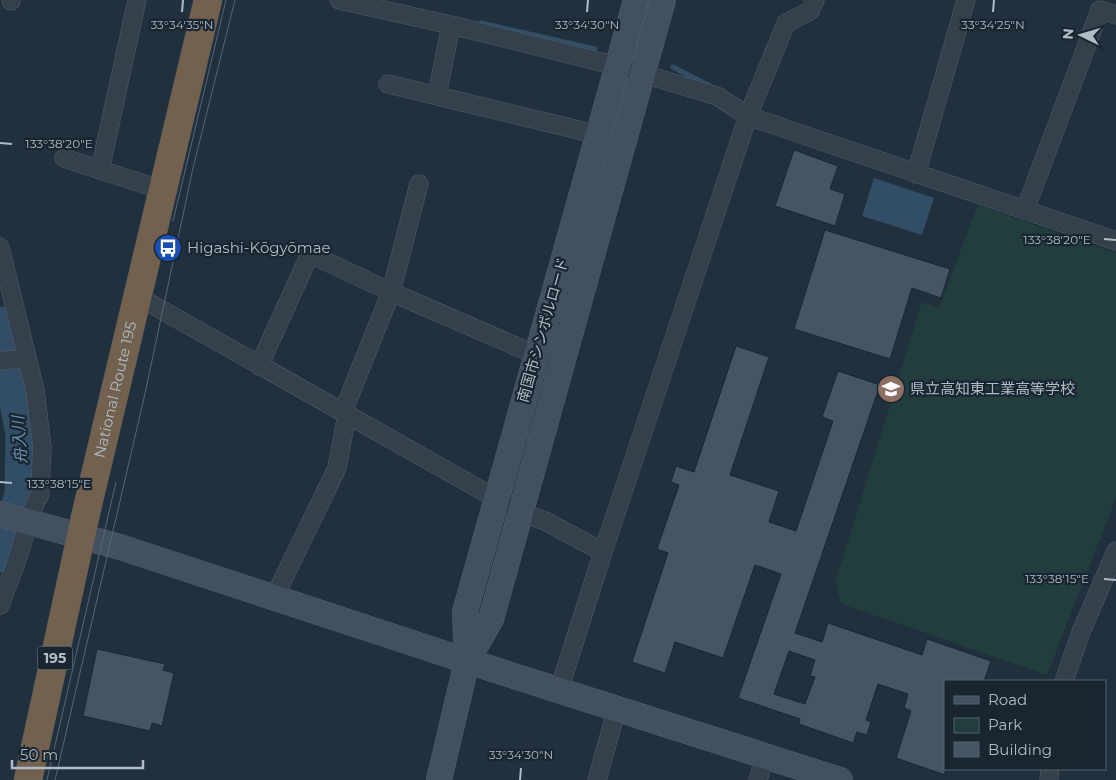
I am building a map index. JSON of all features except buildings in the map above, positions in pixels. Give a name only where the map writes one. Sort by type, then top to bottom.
[{"type":"highway","name":"National Route 195","points":[[28,780],[137,296],[208,0]]},
{"type":"street","points":[[100,170],[137,0]]},
{"type":"street","points":[[339,0],[451,25],[617,66],[717,96],[748,116],[1116,241]]},
{"type":"street","name":"南国市シンボルロード","points":[[467,661],[465,612],[636,0]]},
{"type":"street","name":"南国市シンボルロード","points":[[467,661],[491,619],[663,0]]},
{"type":"street","points":[[559,690],[748,116],[786,23],[810,11],[815,0]]},
{"type":"street","points":[[916,174],[966,0]]},
{"type":"street","points":[[1025,210],[1100,10],[1116,15]]},
{"type":"street","points":[[437,95],[451,25]]},
{"type":"street","points":[[388,84],[598,136]]},
{"type":"street","points":[[64,158],[162,190]]},
{"type":"street","points":[[274,598],[337,468],[345,413],[391,292],[419,184]]},
{"type":"street","points":[[0,247],[35,390],[42,447],[40,494],[14,518],[16,563],[0,605]]},
{"type":"street","points":[[259,366],[310,254],[391,292],[536,355]]},
{"type":"street","points":[[137,296],[520,512],[545,521],[603,552]]},
{"type":"street","points":[[0,361],[27,358]]},
{"type":"street","points":[[14,518],[82,535],[840,780]]},
{"type":"street","points":[[1064,680],[1081,632],[1116,551]]},
{"type":"street","points":[[439,780],[467,661]]},
{"type":"street","points":[[597,780],[617,708]]},
{"type":"street","points":[[758,780],[764,755]]},
{"type":"green space","points":[[978,205],[1116,253],[1116,498],[1047,675],[842,604],[835,583],[922,302],[939,308]]},
{"type":"water","points":[[874,178],[934,198],[922,235],[862,216]]},
{"type":"waterway","points":[[481,23],[595,49]]},
{"type":"waterway","points":[[673,67],[710,86]]},
{"type":"waterway","name":"舟入川","points":[[0,322],[21,435],[20,495],[0,557]]},
{"type":"tram line","points":[[173,221],[226,0]]},
{"type":"tram line","points":[[55,780],[144,398],[193,168],[235,0]]},
{"type":"tram line","points":[[47,780],[116,482]]},
{"type":"place","name":"Higashi-Kōgyōmae","points":[[168,248]]},
{"type":"place","name":"県立高知東工業高等学校","points":[[891,389]]}]
